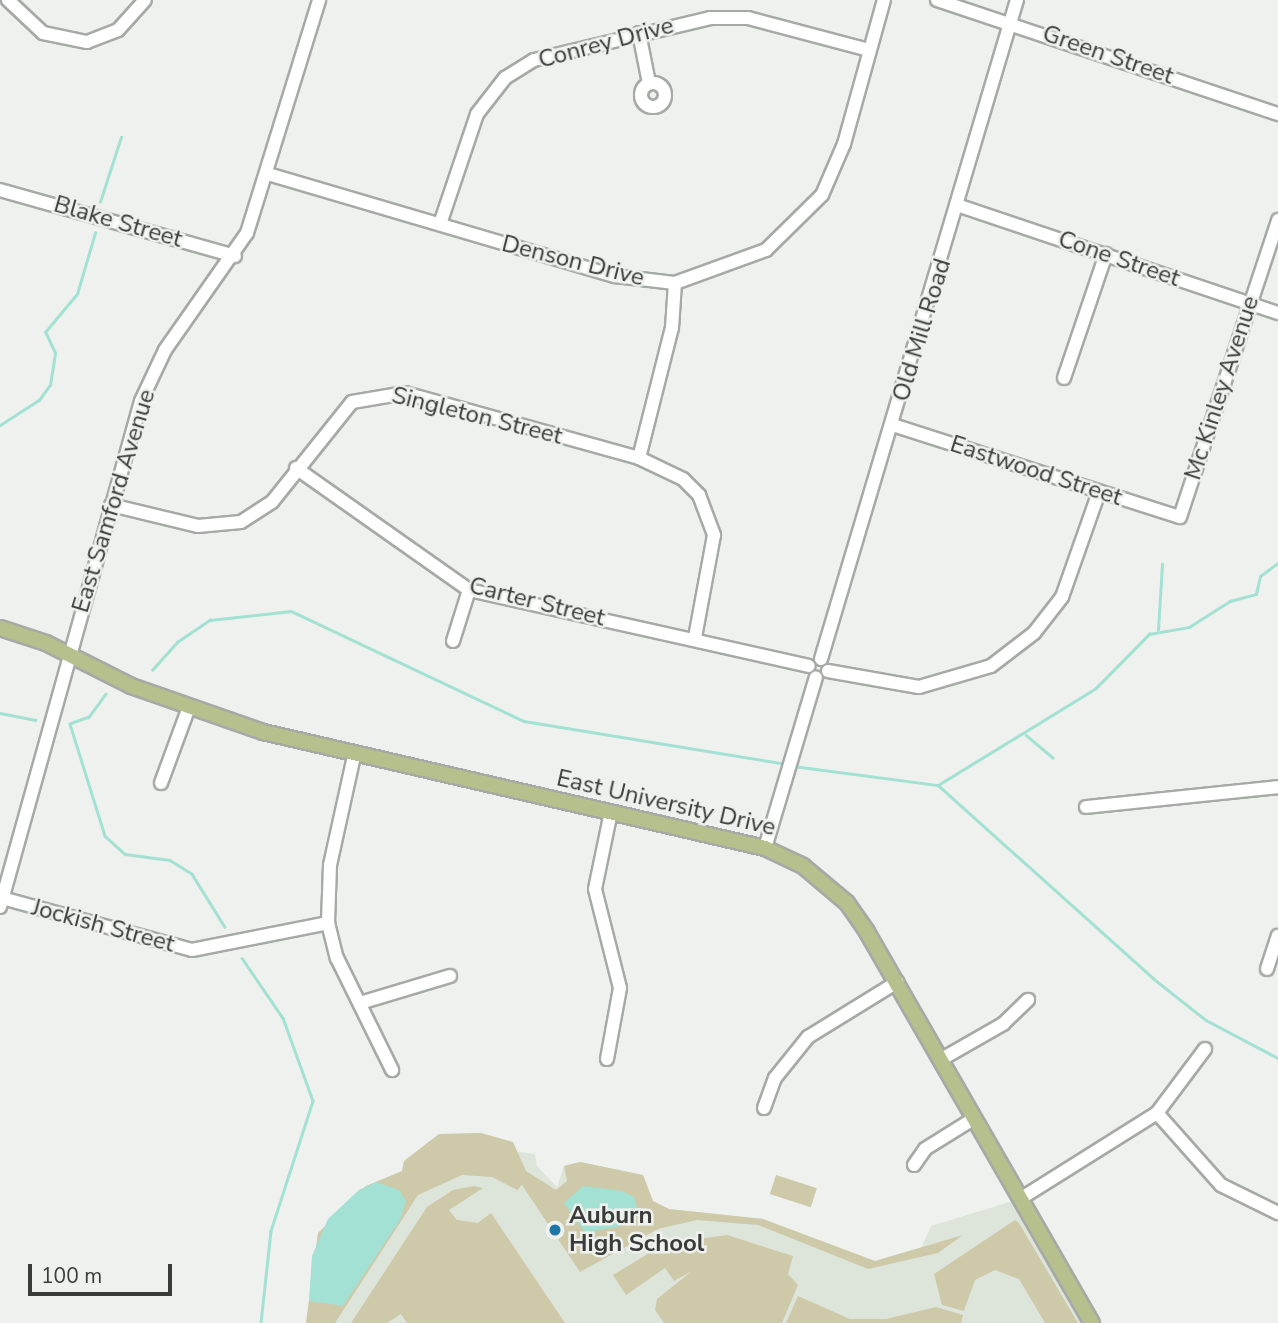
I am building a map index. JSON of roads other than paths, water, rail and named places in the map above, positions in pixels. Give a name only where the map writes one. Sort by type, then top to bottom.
[{"type":"main road","name":"East University Drive","points":[[0,628],[67,653],[189,707],[355,756],[765,848],[803,866],[847,903],[897,982],[1092,1323]]},
{"type":"street","points":[[8,0],[43,33],[87,42],[118,30],[145,0]]},
{"type":"street","name":"East Samford Avenue","points":[[1,903],[67,653],[155,370],[235,256],[268,174],[319,0]]},
{"type":"street","name":"Denson Drive","points":[[268,174],[615,276],[674,283],[745,261],[808,212],[836,165],[884,0]]},
{"type":"street","name":"Green Street","points":[[937,0],[1278,114]]},
{"type":"street","name":"Old Mill Road","points":[[825,665],[893,425],[960,206],[1017,0]]},
{"type":"street","name":"Conrey Drive","points":[[440,225],[477,114],[505,78],[534,60],[699,19],[748,18],[869,50]]},
{"type":"street","points":[[639,33],[649,83]]},
{"type":"street","name":"Blake Street","points":[[0,190],[235,256]]},
{"type":"street","name":"Cone Street","points":[[960,206],[1278,313]]},
{"type":"street","name":"Mc Kinley Avenue","points":[[1180,517],[1278,220]]},
{"type":"street","points":[[1064,378],[1106,254]]},
{"type":"street","points":[[639,458],[672,328],[674,283]]},
{"type":"street","name":"Singleton Street","points":[[111,505],[186,524],[230,525],[272,502],[296,468],[352,402],[383,392],[639,458],[683,479],[709,514],[714,545],[695,638]]},
{"type":"street","name":"Eastwood Street","points":[[893,425],[1180,517]]},
{"type":"street","name":"Carter Street","points":[[296,468],[469,590],[695,638],[813,672]]},
{"type":"street","points":[[765,848],[813,672],[825,665],[919,687],[991,666],[1034,633],[1062,597],[1099,492]]},
{"type":"street","points":[[453,640],[469,590]]},
{"type":"street","points":[[161,783],[189,707]]},
{"type":"street","points":[[355,756],[330,865],[328,923],[360,1003],[392,1070]]},
{"type":"street","points":[[1086,807],[1278,787]]},
{"type":"street","points":[[607,1059],[620,988],[595,889],[611,812]]},
{"type":"street","name":"Jockish Street","points":[[1,903],[192,950],[328,923]]},
{"type":"street","points":[[1268,970],[1278,936]]},
{"type":"street","points":[[360,1003],[450,976]]},
{"type":"street","points":[[764,1108],[775,1078],[808,1037],[897,982]]},
{"type":"street","points":[[940,1060],[1003,1024],[1028,999]]},
{"type":"street","points":[[1020,1199],[1157,1114],[1205,1049]]},
{"type":"street","points":[[1157,1114],[1221,1185],[1278,1213]]},
{"type":"street","points":[[914,1165],[925,1149],[973,1119]]},
{"type":"waterway","points":[[100,202],[121,137]]},
{"type":"waterway","points":[[0,425],[39,400],[50,385],[55,353],[45,332],[77,294],[95,233]]},
{"type":"waterway","points":[[938,785],[1096,688],[1149,634],[1189,627],[1230,601],[1256,594],[1260,576],[1278,563]]},
{"type":"waterway","points":[[1158,630],[1162,564]]},
{"type":"waterway","points":[[152,670],[177,642],[210,620],[291,611],[524,721],[787,764]]},
{"type":"waterway","points":[[106,694],[89,717],[70,724],[105,836],[125,854],[170,860],[192,874],[225,927]]},
{"type":"waterway","points":[[0,713],[35,720]]},
{"type":"waterway","points":[[1026,735],[1053,758]]},
{"type":"waterway","points":[[793,766],[938,785],[1154,979],[1206,1020],[1278,1058]]},
{"type":"waterway","points":[[242,958],[283,1018],[313,1101],[271,1231],[261,1323]]},
{"type":"place","name":"Auburn High School","points":[[555,1230]]}]
